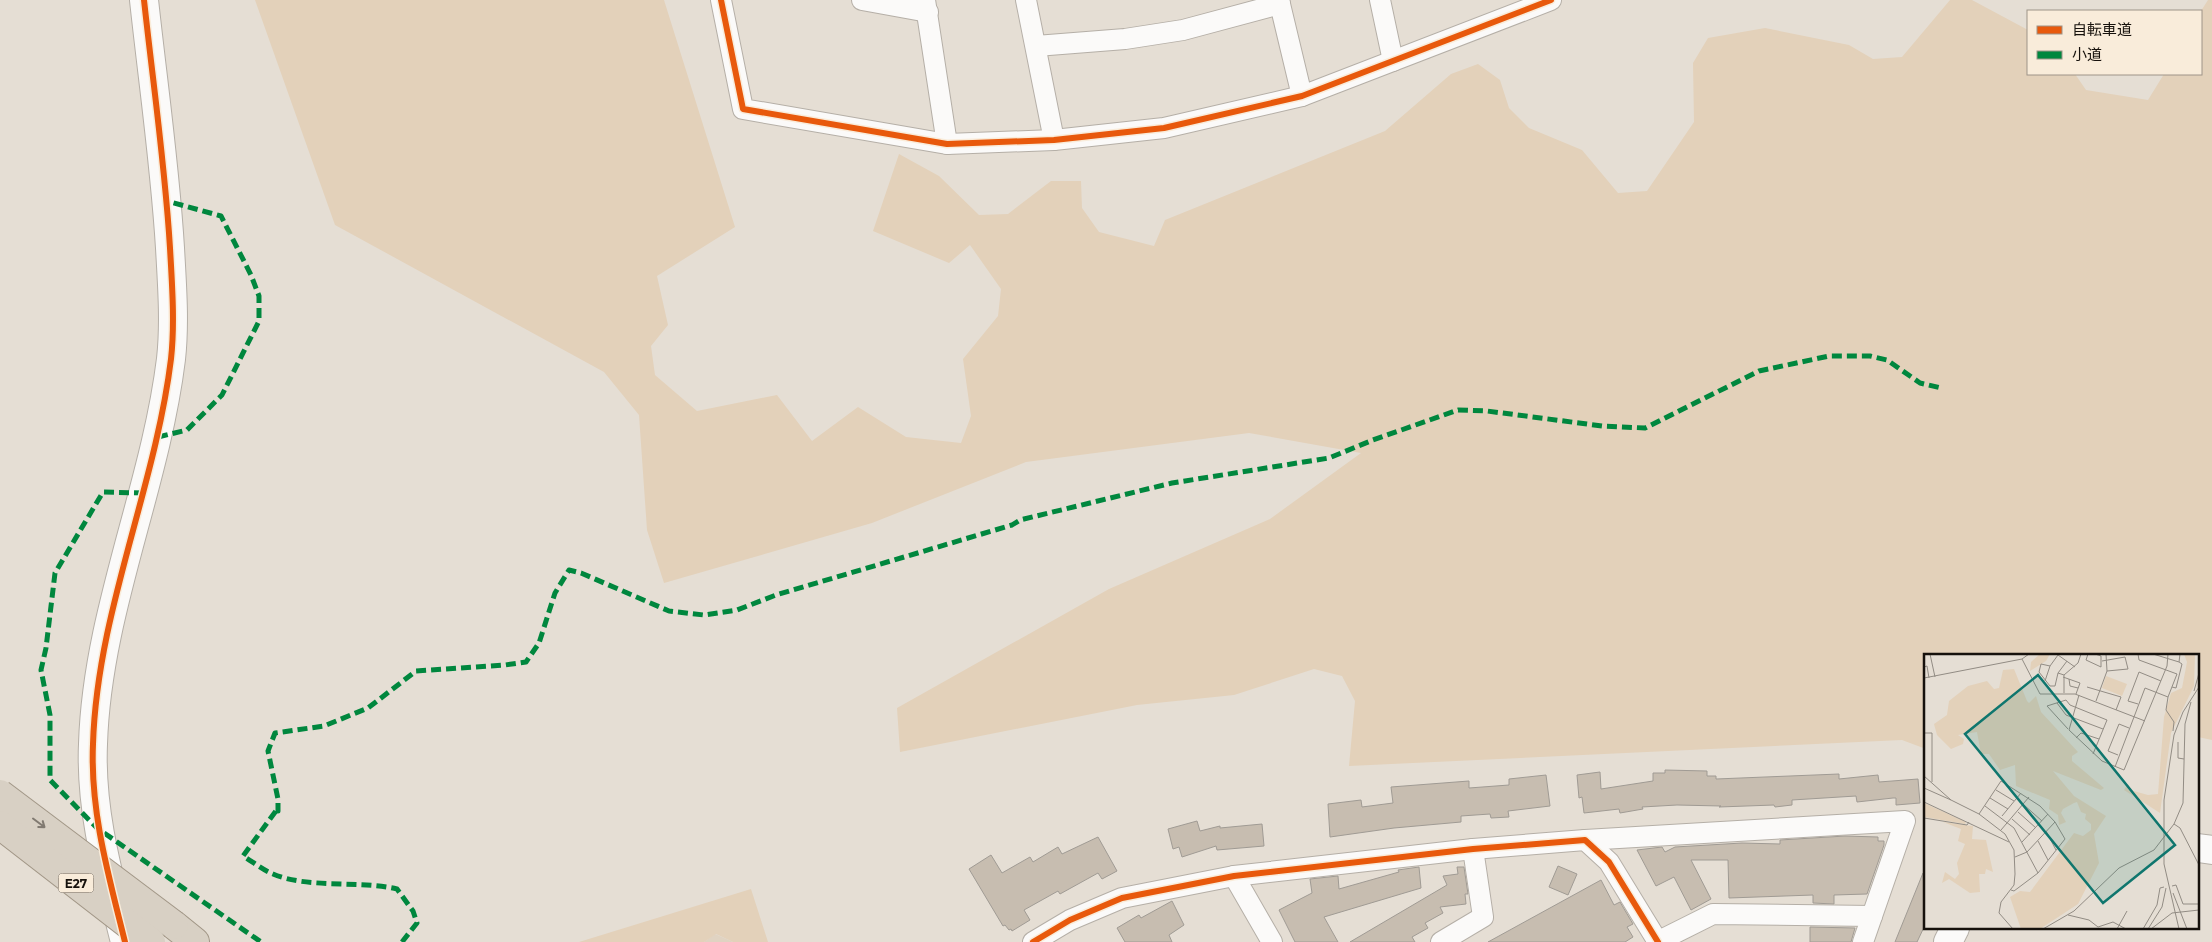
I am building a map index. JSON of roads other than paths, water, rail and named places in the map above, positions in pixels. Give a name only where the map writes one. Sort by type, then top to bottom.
[{"type":"highway","name":"E27","points":[[0,794],[184,934]]},
{"type":"highway","name":"E27","points":[[0,825],[151,942]]},
{"type":"street","points":[[126,942],[97,828],[92,745],[102,650],[158,437],[171,357],[172,281],[167,202],[144,0]]},
{"type":"street","points":[[721,0],[744,109],[947,144],[1054,140],[1164,128],[1302,96],[1551,0]]},
{"type":"street","points":[[862,0],[927,6],[947,144]]},
{"type":"street","points":[[1026,0],[1054,140]]},
{"type":"street","points":[[1380,0],[1393,61]]},
{"type":"street","points":[[1036,46],[1126,39],[1183,30],[1279,2],[1302,96]]},
{"type":"street","points":[[1033,942],[1070,920],[1122,898],[1234,876],[1474,849],[1585,840],[1905,821],[1863,942]]},
{"type":"street","points":[[1585,840],[1609,862],[1658,942],[1713,914],[1872,916]]},
{"type":"street","points":[[1441,942],[1483,917],[1474,849]]},
{"type":"street","points":[[1234,876],[1272,942]]},
{"type":"street","points":[[1948,942],[1953,930]]}]
